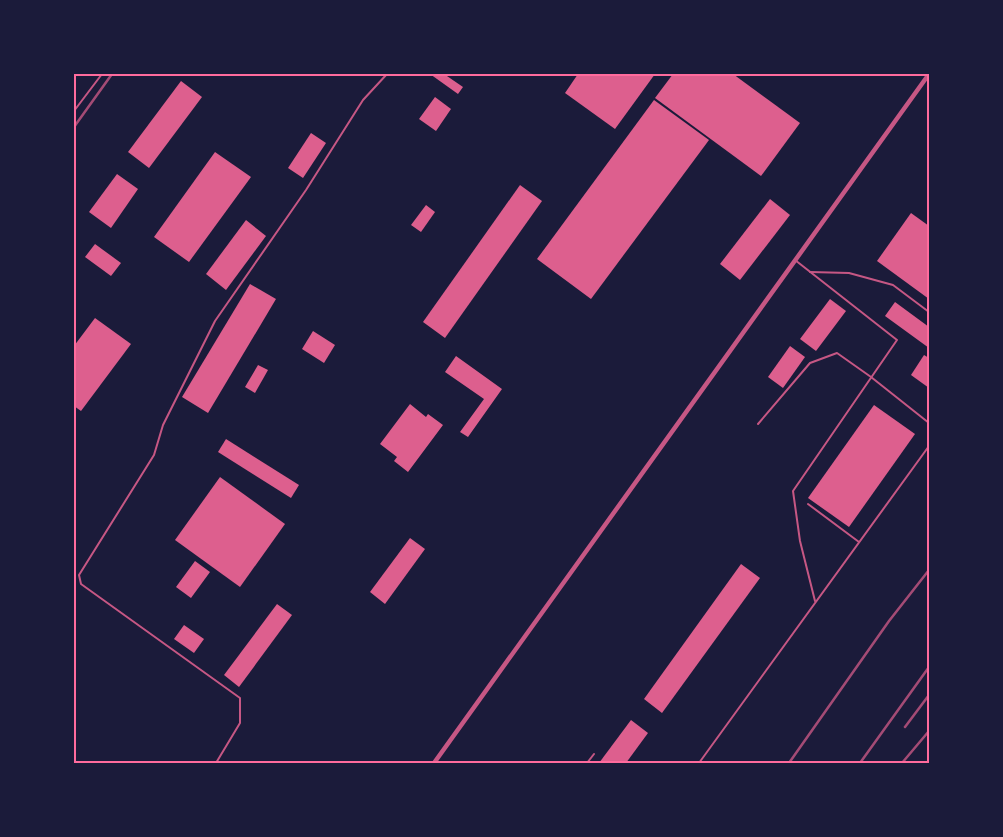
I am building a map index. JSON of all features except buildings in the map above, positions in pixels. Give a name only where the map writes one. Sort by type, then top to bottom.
[{"type":"street","points":[[434,763],[929,74]]},
{"type":"lane","points":[[74,111],[102,74]]},
{"type":"lane","points":[[216,763],[240,724],[240,698],[81,584],[79,575],[154,455],[163,425],[215,322],[306,190],[363,100],[387,74]]},
{"type":"lane","points":[[795,260],[897,340],[793,491],[800,542],[815,601]]},
{"type":"lane","points":[[810,272],[849,273],[893,284],[929,312]]},
{"type":"lane","points":[[758,424],[810,363],[837,354],[871,377],[929,424]]},
{"type":"lane","points":[[699,763],[929,446]]},
{"type":"lane","points":[[808,504],[859,542]]},
{"type":"lane","points":[[587,763],[594,754]]},
{"type":"railway","points":[[74,127],[112,74]]},
{"type":"railway","points":[[789,763],[889,621],[929,570]]},
{"type":"railway","points":[[860,763],[929,667]]},
{"type":"railway","points":[[905,727],[929,695]]},
{"type":"railway","points":[[902,763],[929,731]]}]
